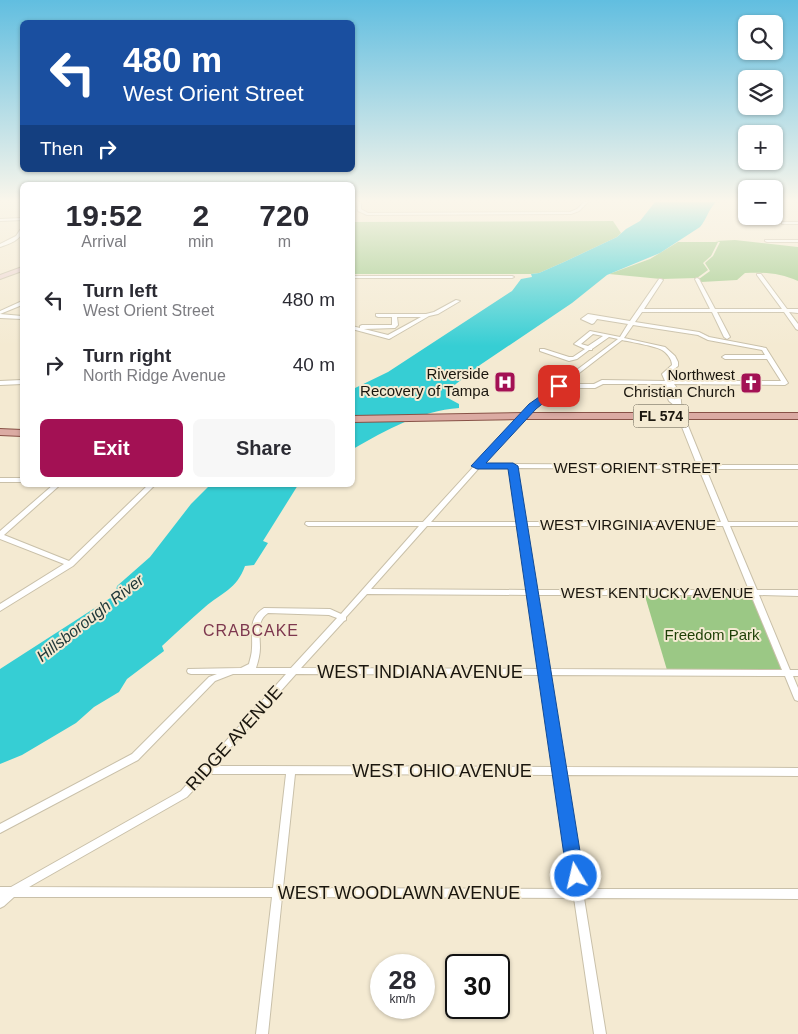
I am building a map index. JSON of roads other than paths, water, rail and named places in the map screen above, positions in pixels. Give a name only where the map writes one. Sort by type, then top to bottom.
[{"type":"main road","name":"FL 574","points":[[355,419],[524,416],[798,416]]},
{"type":"main road","points":[[0,432],[20,433]]},
{"type":"street","points":[[0,277],[20,270]]},
{"type":"street","points":[[759,275],[798,328]]},
{"type":"street","points":[[355,277],[512,277]]},
{"type":"street","points":[[697,279],[727,337]]},
{"type":"street","points":[[620,340],[661,280]]},
{"type":"street","points":[[378,315],[427,315],[436,313],[458,301]]},
{"type":"street","points":[[0,314],[20,304]]},
{"type":"street","points":[[640,310],[798,311]]},
{"type":"street","points":[[0,314],[20,318]]},
{"type":"street","points":[[355,327],[393,326],[395,324],[394,315]]},
{"type":"street","points":[[355,327],[389,337],[427,315]]},
{"type":"street","points":[[559,386],[595,386],[602,382],[668,384],[785,383],[764,349],[708,338],[699,334],[596,317]]},
{"type":"street","points":[[590,349],[576,344],[592,332],[668,351],[675,362],[675,366],[665,374],[668,384],[666,388],[672,401],[678,406],[798,698]]},
{"type":"street","points":[[542,350],[569,359],[575,358],[607,336]]},
{"type":"street","name":"RIDGE AVENUE","points":[[0,903],[12,892],[184,794],[477,466],[524,416],[559,386],[620,340]]},
{"type":"street","points":[[725,356],[769,357]]},
{"type":"street","points":[[0,383],[20,382]]},
{"type":"street","name":"WEST ORIENT STREET","points":[[477,466],[798,467]]},
{"type":"street","points":[[513,466],[600,1034]]},
{"type":"street","points":[[0,480],[20,480]]},
{"type":"street","points":[[56,487],[0,535],[70,564]]},
{"type":"street","points":[[0,608],[70,564],[150,487]]},
{"type":"street","name":"WEST VIRGINIA AVENUE","points":[[308,524],[798,524]]},
{"type":"street","name":"WEST KENTUCKY AVENUE","points":[[366,592],[798,593]]},
{"type":"street","points":[[0,828],[135,757],[212,679],[253,666],[256,649],[254,626],[262,612],[267,610],[330,612],[343,618]]},
{"type":"street","name":"WEST INDIANA AVENUE","points":[[191,671],[798,673]]},
{"type":"street","name":"WEST OHIO AVENUE","points":[[206,770],[798,772]]},
{"type":"street","points":[[262,1034],[291,771]]},
{"type":"street","name":"WEST WOODLAWN AVENUE","points":[[0,892],[798,894]]},
{"type":"water","points":[[589,250],[664,250],[607,275],[572,303],[480,365],[447,391],[446,397],[459,404],[459,408],[417,417],[391,428],[355,448],[355,388],[388,372],[512,291],[521,279],[532,277],[531,274],[539,273]]},
{"type":"water","name":"Hillsborough River","points":[[208,487],[297,487],[263,541],[268,543],[254,565],[245,566],[238,580],[228,590],[205,607],[162,646],[164,651],[127,679],[119,692],[94,707],[76,723],[22,755],[0,764],[0,669],[115,595],[117,586],[150,557],[191,504]]},
{"type":"place","name":"Riverside Recovery of Tampa","points":[[505,382]]},
{"type":"place","name":"Northwest Christian Church","points":[[751,383]]},
{"type":"district","name":"CRABCAKE","points":[[251,630]]},
{"type":"park label","name":"Freedom Park","points":[[712,634]]}]
